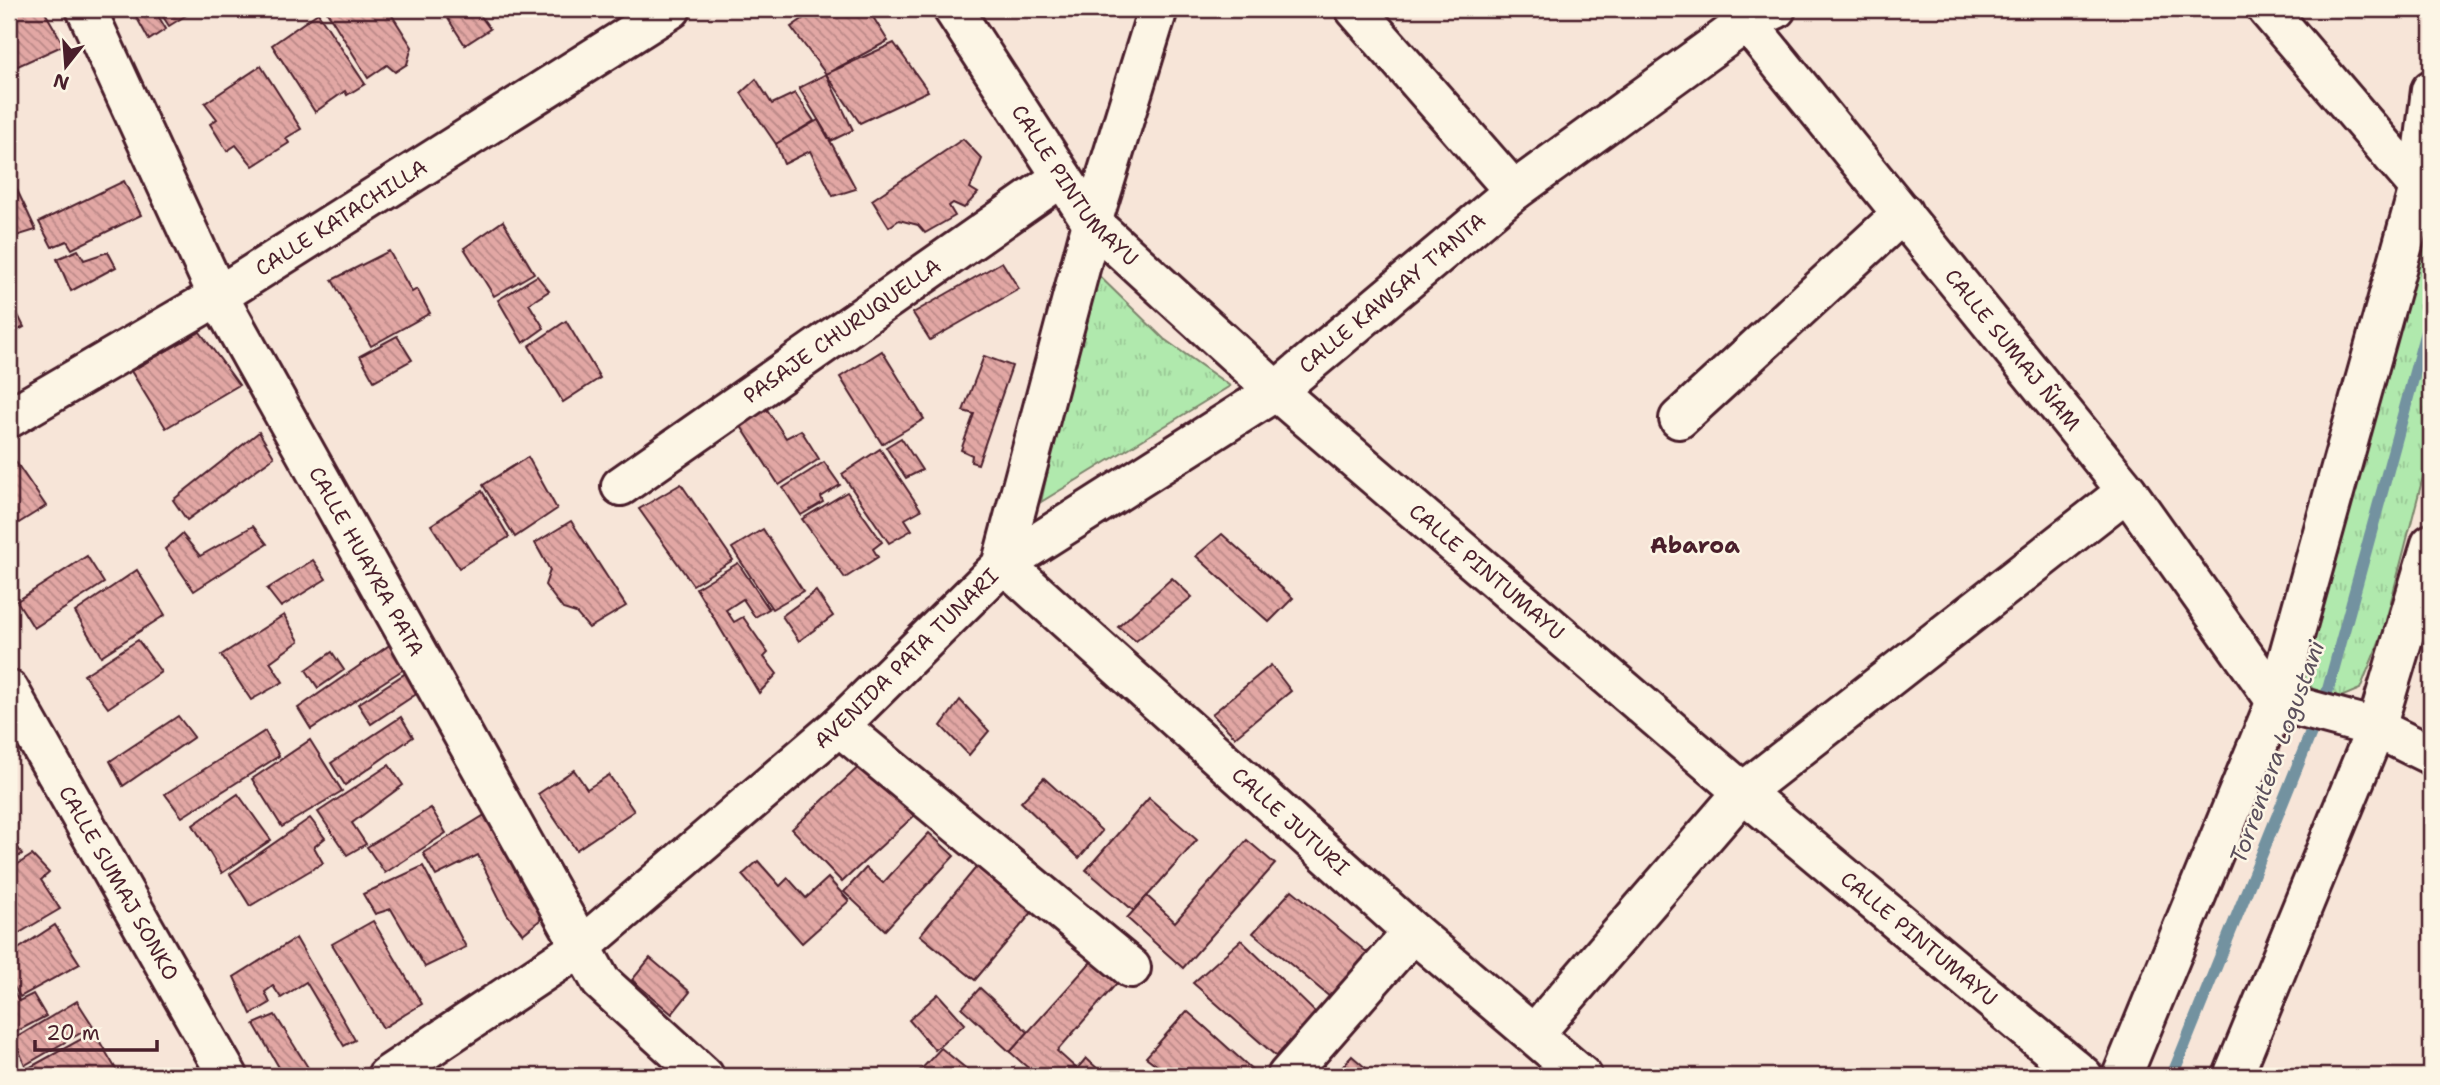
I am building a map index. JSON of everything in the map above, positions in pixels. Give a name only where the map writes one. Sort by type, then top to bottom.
[{"type":"street","name":"CALLE HUAYRA PATA","points":[[86,9],[218,296],[601,982],[704,1076]]},
{"type":"street","name":"CALLE KATACHILLA","points":[[9,418],[218,296],[671,9]]},
{"type":"street","name":"CALLE PINTUMAYU","points":[[953,9],[1092,223],[1276,391],[1743,792],[2083,1076]]},
{"type":"street","name":"AVENIDA PATA TUNARI","points":[[387,1076],[582,946],[839,726],[1001,566],[1092,223],[1158,9]]},
{"type":"street","points":[[1355,9],[1514,191]]},
{"type":"street","points":[[2267,9],[2419,187]]},
{"type":"street","name":"CALLE KAWSAY T'ANTA","points":[[1001,566],[1276,391],[1514,191],[1753,13]]},
{"type":"street","name":"CALLE SUMAJ ÑAM","points":[[1753,13],[1903,213],[2305,709]]},
{"type":"street","points":[[2122,1076],[2305,709],[2419,187],[2431,90]]},
{"type":"street","name":"PASAJE CHURUQUELLA","points":[[621,486],[1062,177]]},
{"type":"street","points":[[1679,419],[1903,213]]},
{"type":"street","points":[[1534,1034],[1743,792],[2127,491]]},
{"type":"street","points":[[2233,1076],[2376,728],[2431,544]]},
{"type":"street","name":"CALLE JUTURI","points":[[1001,566],[1009,568],[1413,932],[1582,1076]]},
{"type":"street","name":"CALLE SUMAJ SONKO","points":[[9,690],[228,1076]]},
{"type":"street","points":[[2305,709],[2376,728],[2431,755]]},
{"type":"street","points":[[839,726],[1131,968]]},
{"type":"street","points":[[1287,1076],[1413,932]]},
{"type":"green space","points":[[2431,201],[2431,446],[2383,632],[2360,689],[2341,697],[2313,689],[2299,674]]},
{"type":"green space","points":[[1091,268],[1164,339],[1230,386],[1041,502]]},
{"type":"building","points":[[9,9],[43,9],[64,45],[9,70]]},
{"type":"building","points":[[132,9],[154,9],[166,29],[149,40]]},
{"type":"building","points":[[158,9],[196,9],[169,26]]},
{"type":"building","points":[[388,9],[412,47],[407,64],[395,72],[387,65],[368,78],[326,10]]},
{"type":"building","points":[[476,9],[490,29],[465,45],[443,11]]},
{"type":"building","points":[[817,9],[868,9],[888,41],[826,74],[791,27]]},
{"type":"building","points":[[318,13],[365,84],[347,95],[345,91],[315,112],[272,45]]},
{"type":"building","points":[[894,43],[928,91],[860,123],[826,74]]},
{"type":"building","points":[[261,66],[301,129],[286,138],[289,143],[253,166],[236,145],[227,151],[210,124],[217,119],[205,103]]},
{"type":"building","points":[[826,74],[853,130],[831,141],[799,88]]},
{"type":"building","points":[[756,79],[772,104],[795,93],[814,121],[776,144],[741,93]]},
{"type":"building","points":[[818,120],[856,189],[833,196],[810,151],[784,164],[776,144]]},
{"type":"building","points":[[963,139],[982,159],[970,188],[978,193],[964,208],[953,203],[949,206],[955,216],[925,233],[918,225],[899,220],[889,227],[872,200]]},
{"type":"building","points":[[9,173],[36,230],[16,236],[9,222]]},
{"type":"building","points":[[124,181],[141,215],[72,249],[67,241],[52,247],[39,222]]},
{"type":"building","points":[[503,221],[534,273],[494,296],[464,248]]},
{"type":"building","points":[[78,250],[84,260],[108,252],[116,267],[71,291],[57,259]]},
{"type":"building","points":[[389,251],[412,292],[417,289],[430,313],[371,346],[332,280]]},
{"type":"building","points":[[1002,262],[1019,289],[930,340],[913,313]]},
{"type":"building","points":[[537,276],[549,291],[529,304],[544,328],[523,343],[498,300]]},
{"type":"building","points":[[9,297],[24,327],[9,335]]},
{"type":"building","points":[[566,321],[600,378],[563,402],[529,346]]},
{"type":"building","points":[[200,332],[239,385],[166,428],[131,371]]},
{"type":"building","points":[[397,336],[412,360],[374,381],[360,356]]},
{"type":"building","points":[[882,351],[924,419],[882,444],[840,377]]},
{"type":"building","points":[[984,356],[1012,366],[978,464],[971,462],[972,455],[961,450],[974,414],[963,411]]},
{"type":"building","points":[[762,402],[786,438],[801,430],[819,459],[779,485],[735,417]]},
{"type":"building","points":[[259,432],[274,457],[187,520],[173,500]]},
{"type":"building","points":[[901,438],[922,470],[906,478],[886,447]]},
{"type":"building","points":[[880,449],[921,510],[905,519],[912,530],[889,543],[842,474]]},
{"type":"building","points":[[9,452],[46,506],[9,529]]},
{"type":"building","points":[[528,457],[557,509],[515,537],[483,485]]},
{"type":"building","points":[[824,462],[840,485],[821,497],[823,502],[801,515],[783,488]]},
{"type":"building","points":[[681,484],[733,560],[693,585],[639,509]]},
{"type":"building","points":[[482,491],[509,537],[459,568],[431,525]]},
{"type":"building","points":[[847,492],[882,542],[873,549],[878,557],[845,578],[802,519]]},
{"type":"building","points":[[571,521],[626,606],[589,628],[576,613],[563,609],[545,585],[550,570],[535,543]]},
{"type":"building","points":[[253,526],[267,544],[194,591],[165,549],[182,534],[200,556]]},
{"type":"building","points":[[763,529],[803,591],[772,609],[732,548]]},
{"type":"building","points":[[1222,534],[1293,598],[1269,622],[1196,556]]},
{"type":"building","points":[[87,556],[104,583],[34,628],[17,601]]},
{"type":"building","points":[[313,560],[326,579],[281,607],[267,589]]},
{"type":"building","points":[[738,563],[769,609],[755,617],[743,599],[726,610],[734,622],[743,617],[768,653],[764,657],[777,674],[759,693],[696,588]]},
{"type":"building","points":[[137,570],[165,615],[101,656],[75,612]]},
{"type":"building","points":[[1172,578],[1192,597],[1136,641],[1118,627]]},
{"type":"building","points":[[816,591],[833,616],[799,641],[782,616]]},
{"type":"building","points":[[284,615],[299,641],[270,662],[283,682],[251,700],[221,655]]},
{"type":"building","points":[[138,640],[161,672],[108,708],[84,675]]},
{"type":"building","points":[[391,644],[404,669],[311,729],[298,708]]},
{"type":"building","points":[[332,652],[344,670],[318,688],[306,670]]},
{"type":"building","points":[[1271,665],[1291,691],[1235,737],[1212,714]]},
{"type":"building","points":[[406,673],[418,693],[371,724],[358,704]]},
{"type":"building","points":[[960,700],[989,731],[969,755],[941,726]]},
{"type":"building","points":[[178,716],[194,737],[123,786],[110,761]]},
{"type":"building","points":[[401,717],[413,737],[345,785],[331,763]]},
{"type":"building","points":[[265,731],[279,756],[182,817],[165,794]]},
{"type":"building","points":[[310,740],[342,791],[282,827],[252,779]]},
{"type":"building","points":[[864,762],[914,816],[842,882],[792,829]]},
{"type":"building","points":[[389,765],[403,785],[352,823],[366,844],[347,855],[318,812]]},
{"type":"building","points":[[574,770],[587,789],[609,775],[634,811],[576,850],[538,794]]},
{"type":"building","points":[[1044,778],[1102,831],[1079,858],[1021,802]]},
{"type":"building","points":[[238,794],[271,840],[222,873],[193,825]]},
{"type":"building","points":[[1149,798],[1197,840],[1134,911],[1086,870]]},
{"type":"building","points":[[431,808],[446,833],[385,873],[367,847]]},
{"type":"building","points":[[488,813],[541,911],[540,920],[523,934],[507,914],[478,855],[436,876],[423,853]]},
{"type":"building","points":[[310,818],[325,838],[314,847],[323,863],[250,906],[230,874]]},
{"type":"building","points":[[929,833],[954,856],[885,930],[844,892],[866,868],[883,883]]},
{"type":"building","points":[[9,834],[22,854],[9,863]]},
{"type":"building","points":[[1247,840],[1275,864],[1183,968],[1127,918],[1147,896],[1175,922]]},
{"type":"building","points":[[32,855],[49,873],[41,880],[60,909],[9,939],[9,870]]},
{"type":"building","points":[[758,861],[780,886],[788,878],[806,898],[828,878],[849,901],[802,943],[742,875]]},
{"type":"building","points":[[979,864],[1034,910],[975,980],[920,935]]},
{"type":"building","points":[[423,866],[466,947],[425,967],[391,909],[375,914],[363,894]]},
{"type":"building","points":[[1292,890],[1369,954],[1330,997],[1253,933]]},
{"type":"building","points":[[373,921],[422,1004],[383,1028],[332,944]]},
{"type":"building","points":[[55,925],[80,964],[20,997],[9,978],[9,955]]},
{"type":"building","points":[[296,938],[355,1040],[344,1046],[306,982],[281,998],[273,986],[265,992],[270,1003],[251,1014],[234,977]]},
{"type":"building","points":[[1241,940],[1317,1014],[1277,1057],[1193,983]]},
{"type":"building","points":[[1099,953],[1124,975],[1057,1051],[1077,1069],[1086,1058],[1100,1071],[1095,1076],[1037,1076],[1010,1052]]},
{"type":"building","points":[[650,958],[690,992],[672,1014],[632,980]]},
{"type":"building","points":[[9,983],[19,1001],[33,994],[46,1016],[12,1034],[9,1029]]},
{"type":"building","points":[[980,988],[1028,1032],[1010,1052],[962,1008]]},
{"type":"building","points":[[938,994],[965,1024],[935,1050],[909,1020]]},
{"type":"building","points":[[77,1001],[93,1026],[25,1065],[14,1039]]},
{"type":"building","points":[[1187,1011],[1255,1072],[1250,1076],[1171,1076],[1146,1057]]},
{"type":"building","points":[[275,1015],[309,1069],[294,1076],[284,1076],[254,1024]]},
{"type":"building","points":[[94,1032],[120,1076],[31,1076],[27,1069]]},
{"type":"building","points":[[941,1048],[968,1070],[962,1076],[915,1076]]},
{"type":"building","points":[[1352,1056],[1375,1076],[1334,1076]]},
{"type":"waterway","name":"Torrentera Logustani","points":[[2172,1076],[2327,693],[2431,313]]},
{"type":"district","name":"Abaroa","points":[[1695,545]]}]
